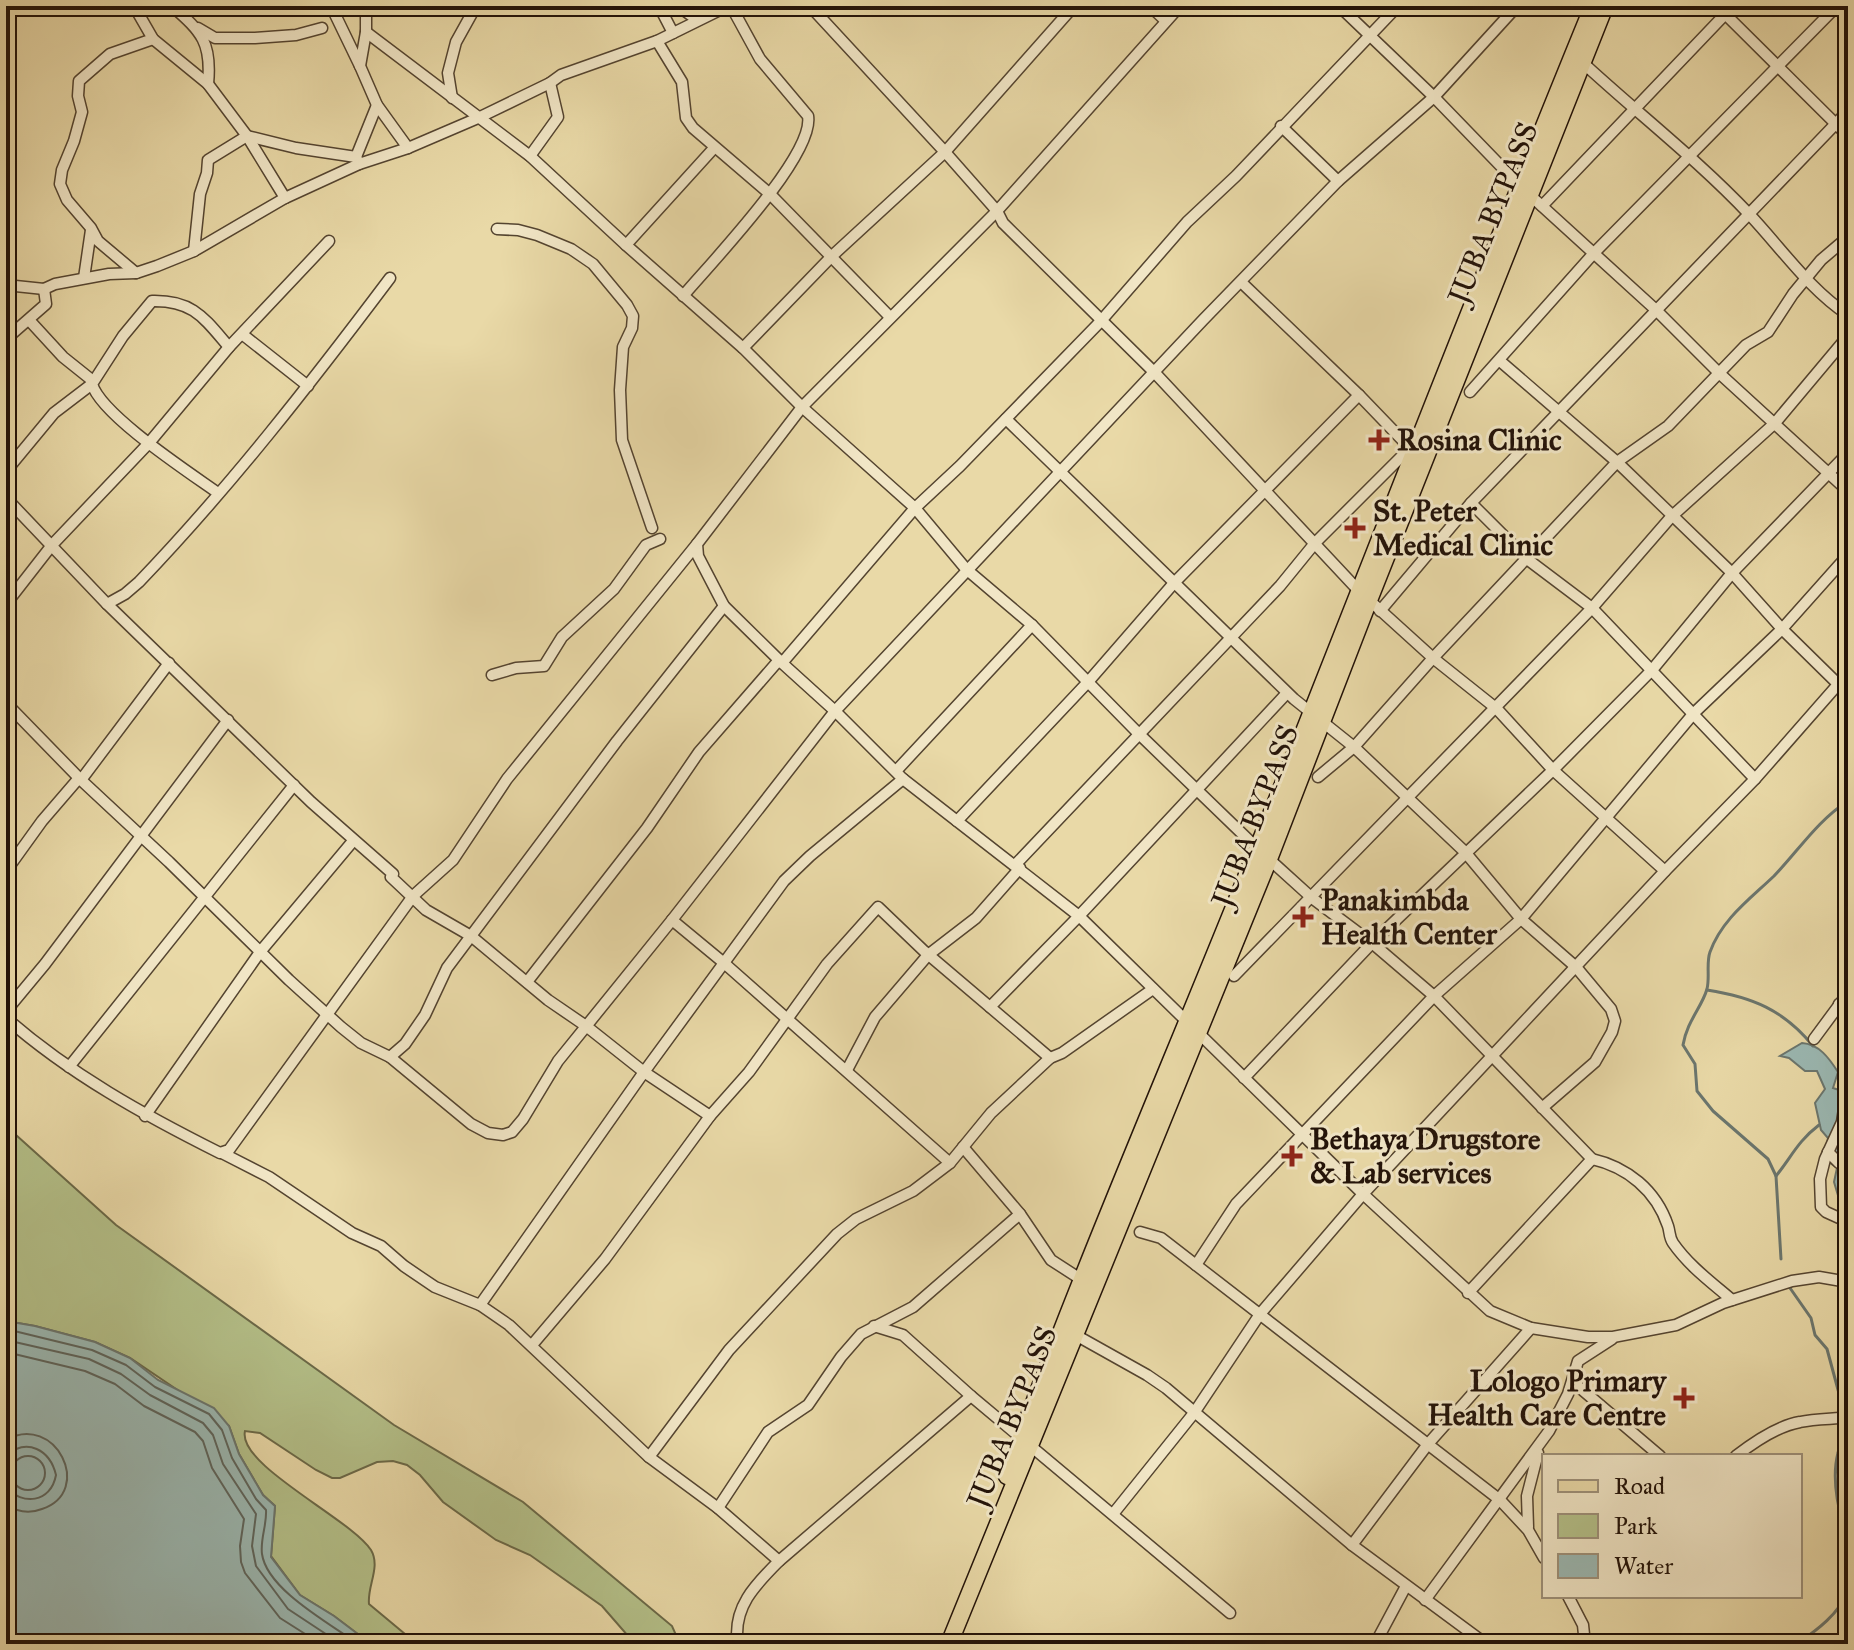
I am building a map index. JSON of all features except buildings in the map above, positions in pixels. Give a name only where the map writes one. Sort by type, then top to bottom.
[{"type":"main road","name":"JUBA BYPASS","points":[[948,1644],[1315,717],[1369,600],[1531,196],[1593,6]]},
{"type":"main road","name":"JUBA BYPASS","points":[[1578,58],[1605,6]]},
{"type":"main road","name":"JUBA BYPASS","points":[[1369,600],[1413,448],[1531,196]]},
{"type":"main road","name":"JUBA BYPASS","points":[[1069,1332],[1082,1280],[1194,1027]]},
{"type":"street","points":[[134,6],[141,11],[153,39],[208,84],[247,136],[285,198]]},
{"type":"street","points":[[172,6],[215,38],[296,35],[322,28]]},
{"type":"street","points":[[331,6],[377,105],[408,148]]},
{"type":"street","points":[[360,66],[366,32],[366,6]]},
{"type":"street","points":[[452,98],[448,73],[456,42],[476,6]]},
{"type":"street","points":[[659,6],[673,33]]},
{"type":"street","points":[[678,6],[696,19]]},
{"type":"street","points":[[6,285],[44,289],[84,278],[136,273],[194,251],[285,198],[357,161],[408,148],[478,118],[561,75],[657,41],[696,19],[729,6],[760,59],[809,121],[798,152],[770,194],[683,296]]},
{"type":"street","points":[[810,6],[945,152],[997,211],[1003,223],[1155,373],[1369,600],[1433,658],[1497,709],[1553,770],[1665,871]]},
{"type":"street","points":[[743,348],[832,256],[945,152],[1074,6]]},
{"type":"street","points":[[1150,6],[1166,21]]},
{"type":"street","points":[[222,1153],[237,1140],[413,896],[453,860],[507,779],[697,544],[802,407],[997,211],[1180,6]]},
{"type":"street","points":[[1339,6],[1531,196],[1848,491]]},
{"type":"street","points":[[527,982],[647,828],[699,752],[915,508],[1100,322],[1187,222],[1236,176],[1398,6]]},
{"type":"street","points":[[6,703],[80,779],[260,952],[361,1043],[390,1057],[471,1124],[488,1133],[503,1135],[512,1132],[558,1061],[835,711],[966,569],[1338,181],[1434,97],[1516,6]]},
{"type":"street","points":[[1717,6],[1848,136]]},
{"type":"street","points":[[1531,196],[1634,110],[1733,6]]},
{"type":"street","points":[[1470,392],[1594,253],[1837,6]]},
{"type":"street","points":[[198,28],[210,60],[208,84]]},
{"type":"street","points":[[366,32],[530,156],[743,348],[802,407],[915,508],[966,569],[1032,625],[1263,854],[1312,898],[1372,943],[1434,996],[1592,1159],[1623,1169],[1648,1190],[1668,1226],[1670,1239],[1686,1261],[1732,1300]]},
{"type":"street","points":[[136,273],[98,241],[67,200],[60,184],[82,112],[78,96],[79,81],[110,54],[153,39]]},
{"type":"street","points":[[657,41],[682,82],[686,118],[714,148],[770,194],[890,317]]},
{"type":"street","points":[[1578,58],[1749,214],[1806,280],[1848,315]]},
{"type":"street","points":[[530,156],[558,117],[550,83]]},
{"type":"street","points":[[357,161],[377,105]]},
{"type":"street","points":[[1369,600],[1471,503],[1848,111]]},
{"type":"street","points":[[1281,126],[1338,181]]},
{"type":"street","points":[[194,251],[200,194],[208,160],[247,136],[357,161]]},
{"type":"street","points":[[626,245],[714,148]]},
{"type":"street","points":[[84,278],[91,228]]},
{"type":"street","points":[[497,229],[537,235],[571,249],[593,264],[633,316],[632,328],[623,347],[620,390],[622,440],[652,528]]},
{"type":"street","points":[[1318,777],[1354,747],[1617,462],[1668,426],[1746,345],[1768,332],[1821,260],[1848,237]]},
{"type":"street","points":[[6,604],[52,545],[149,443],[229,347],[329,241]]},
{"type":"street","points":[[107,604],[139,582],[218,493],[308,386],[390,278]]},
{"type":"street","points":[[847,1070],[875,1017],[928,955],[976,918],[1017,866],[1138,733],[1280,586],[1315,543],[1413,448],[1241,282]]},
{"type":"street","points":[[6,339],[46,304],[44,289]]},
{"type":"street","points":[[6,471],[54,413],[93,383],[123,336],[152,301],[176,300],[202,317],[229,347]]},
{"type":"street","points":[[29,320],[63,357],[93,383],[107,406],[149,443],[218,493]]},
{"type":"street","points":[[242,334],[308,386]]},
{"type":"street","points":[[1234,976],[1406,797],[1497,709],[1592,608],[1671,517],[1775,423],[1848,336]]},
{"type":"street","points":[[1500,361],[1617,462],[1732,573],[1782,629],[1838,684]]},
{"type":"street","points":[[957,821],[1088,682],[1174,583],[1359,395]]},
{"type":"street","points":[[1006,419],[1287,693],[1354,747],[1465,852],[1521,919],[1576,967],[1611,1009],[1615,1021],[1612,1032],[1595,1062],[1542,1108]]},
{"type":"street","points":[[1244,1078],[1372,943],[1553,770],[1652,670],[1732,573],[1848,453]]},
{"type":"street","points":[[1471,503],[1527,559],[1592,608],[1755,779]]},
{"type":"street","points":[[8,504],[294,785],[393,874],[391,877],[426,910],[471,936],[644,1072],[710,1116]]},
{"type":"street","points":[[492,675],[516,668],[544,666],[562,637],[614,589],[646,545],[660,539]]},
{"type":"street","points":[[697,544],[698,556],[724,606],[780,661],[899,775],[1079,916],[1363,1194],[1490,1311],[1531,1328],[1588,1337],[1613,1337],[1676,1325],[1775,1285],[1811,1277],[1838,1278],[1848,1282]]},
{"type":"street","points":[[1196,1265],[1236,1204],[1434,996],[1521,919],[1694,713],[1782,629],[1848,555]]},
{"type":"street","points":[[390,1057],[405,1044],[425,1015],[447,968],[617,741],[724,606]]},
{"type":"street","points":[[480,1305],[644,1072],[784,881],[899,775],[1032,625]]},
{"type":"street","points":[[6,871],[42,821],[80,779],[169,663]]},
{"type":"street","points":[[1113,1514],[1194,1413],[1260,1314],[1363,1194],[1755,779],[1848,673]]},
{"type":"street","points":[[990,1007],[1287,693]]},
{"type":"street","points":[[6,1011],[45,964],[228,720]]},
{"type":"street","points":[[69,1067],[294,785]]},
{"type":"street","points":[[145,1116],[260,952],[353,841]]},
{"type":"street","points":[[532,1345],[605,1259],[710,1116],[749,1072],[827,964],[878,907],[928,955],[1050,1058]]},
{"type":"street","points":[[672,920],[950,1163]]},
{"type":"street","points":[[649,1457],[729,1350],[829,1242],[856,1219],[913,1191],[950,1163],[991,1113],[1050,1058],[1062,1053],[1153,989]]},
{"type":"street","points":[[1814,1039],[1848,993]]},
{"type":"street","points":[[1839,1004],[1848,1022]]},
{"type":"street","points":[[6,1018],[69,1067],[145,1116],[279,1183],[352,1233],[381,1246],[435,1287],[480,1305],[532,1345],[649,1457],[718,1508],[779,1561]]},
{"type":"street","points":[[1848,1083],[1842,1122],[1820,1179],[1821,1207],[1848,1222]]},
{"type":"street","points":[[963,1147],[1020,1214],[1051,1260],[1082,1280]]},
{"type":"street","points":[[1828,1152],[1839,1163],[1848,1160]]},
{"type":"street","points":[[1468,1293],[1592,1159]]},
{"type":"street","points":[[718,1508],[768,1432],[808,1405],[861,1334],[913,1307],[1020,1214]]},
{"type":"street","points":[[1140,1232],[1161,1238],[1500,1500],[1528,1530],[1542,1554]]},
{"type":"street","points":[[874,1326],[903,1335],[971,1396],[1230,1613]]},
{"type":"street","points":[[1352,1545],[1428,1444],[1531,1328]]},
{"type":"street","points":[[1069,1332],[1147,1375],[1352,1545],[1486,1644]]},
{"type":"street","points":[[1425,1600],[1541,1444],[1562,1410],[1578,1361],[1613,1337]]},
{"type":"street","points":[[1573,1382],[1653,1454]]},
{"type":"street","points":[[738,1644],[736,1629],[739,1614],[754,1586],[971,1396]]},
{"type":"street","points":[[1739,1454],[1787,1426],[1840,1418]]},
{"type":"street","points":[[1528,1530],[1527,1496],[1541,1444]]},
{"type":"street","points":[[1375,1644],[1406,1586]]},
{"type":"street","points":[[1569,1598],[1583,1625],[1585,1644]]},
{"type":"green space","points":[[6,1126],[116,1225],[394,1425],[523,1502],[672,1626],[680,1644],[635,1644],[602,1606],[530,1555],[496,1540],[443,1502],[407,1465],[393,1461],[377,1462],[340,1478],[332,1478],[260,1433],[245,1431],[247,1445],[258,1460],[360,1537],[371,1550],[375,1563],[369,1604],[417,1644],[371,1644],[300,1595],[271,1556],[275,1506],[263,1495],[239,1454],[229,1426],[130,1358],[95,1342],[6,1321]]},
{"type":"water","points":[[1802,1043],[1818,1049],[1835,1067],[1838,1072],[1833,1088],[1839,1090],[1846,1087],[1843,1124],[1848,1145],[1847,1206],[1842,1209],[1834,1182],[1837,1168],[1825,1159],[1828,1138],[1821,1130],[1815,1103],[1825,1089],[1817,1071],[1805,1071],[1789,1058],[1780,1056]]},
{"type":"water","points":[[6,1321],[95,1342],[130,1358],[158,1380],[214,1408],[229,1426],[239,1454],[263,1495],[275,1506],[271,1557],[300,1595],[371,1644],[6,1644]]},
{"type":"waterway","points":[[1781,1259],[1776,1176],[1768,1159],[1713,1111],[1697,1091],[1695,1064],[1683,1045],[1707,989],[1709,956],[1722,929],[1818,827],[1848,801]]},
{"type":"waterway","points":[[1707,990],[1766,1007],[1791,1023],[1813,1046]]},
{"type":"waterway","points":[[1776,1176],[1800,1143],[1819,1125]]},
{"type":"waterway","points":[[1790,1288],[1811,1318],[1815,1335],[1827,1349],[1847,1423],[1835,1474],[1839,1508],[1848,1540]]},
{"type":"waterway","points":[[1797,1644],[1833,1614],[1848,1591]]},
{"type":"place","name":"Rosina Clinic","points":[[1379,440]]},
{"type":"place","name":"St. Peter Medical Clinic","points":[[1355,528]]},
{"type":"place","name":"Panakimbda Health Center","points":[[1303,917]]},
{"type":"place","name":"Bethaya Drugstore & Lab services","points":[[1292,1156]]},
{"type":"place","name":"Lologo Primary Health Care Centre","points":[[1684,1398]]}]
